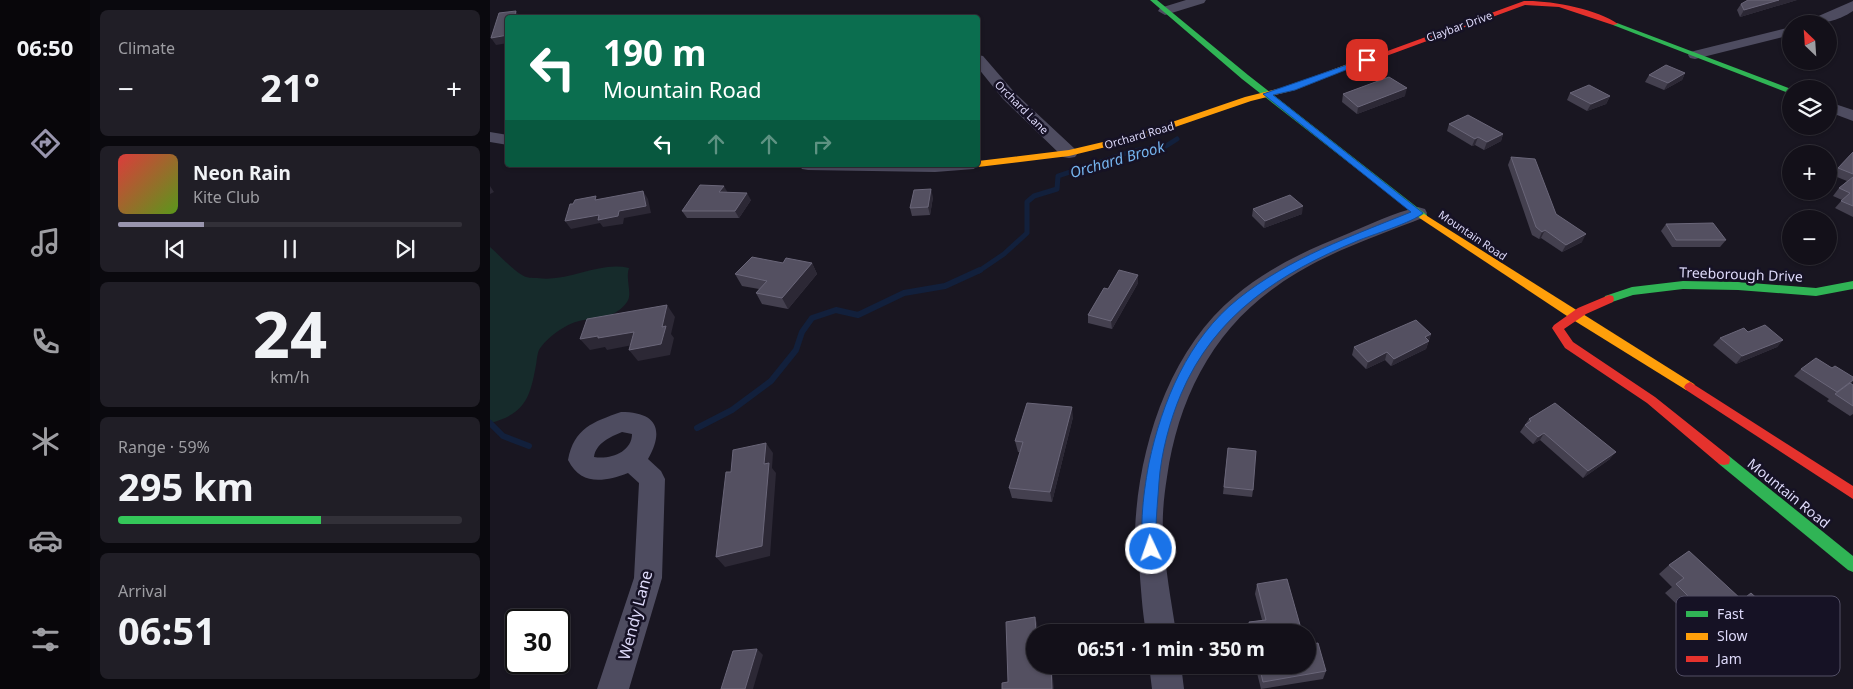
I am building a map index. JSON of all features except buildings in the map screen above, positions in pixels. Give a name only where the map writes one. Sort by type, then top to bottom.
[{"type":"street","name":"Mountain Road","points":[[1153,0],[1267,94],[1418,213],[1574,316],[1749,424],[1853,493]]},
{"type":"street","points":[[1165,11],[1199,0]]},
{"type":"street","name":"Claybar Drive","points":[[1267,94],[1292,88],[1516,5],[1532,2],[1576,9],[1782,89]]},
{"type":"street","points":[[1834,15],[1853,5]]},
{"type":"street","points":[[1695,55],[1782,34]]},
{"type":"street","name":"Orchard Lane","points":[[980,60],[1009,96],[1069,153]]},
{"type":"street","name":"Orchard Road","points":[[980,164],[1069,153],[1140,136],[1267,94]]},
{"type":"street","points":[[1837,110],[1853,116]]},
{"type":"street","points":[[490,137],[505,140]]},
{"type":"street","points":[[1160,624],[1149,533],[1153,480],[1161,436],[1175,394],[1194,359],[1214,329],[1241,302],[1270,280],[1335,246],[1418,213]]},
{"type":"street","name":"Treeborough Drive","points":[[1574,316],[1597,302],[1632,290],[1691,284],[1824,292],[1853,285]]},
{"type":"street","name":"Mountain Road","points":[[1574,316],[1558,328],[1569,345],[1651,400],[1853,564]]},
{"type":"street","name":"Wendy Lane","points":[[613,689],[648,578],[652,478],[631,459]]},
{"type":"street","points":[[1166,674],[1168,689]]},
{"type":"green space","points":[[490,247],[518,272],[530,278],[561,278],[606,267],[629,268],[629,299],[617,312],[579,321],[563,328],[548,339],[539,351],[534,377],[524,403],[511,415],[490,423]]},
{"type":"waterway","name":"Orchard Brook","points":[[979,271],[1004,254],[1027,233],[1027,202],[1034,196],[1057,189],[1058,176],[1133,151],[1166,146],[1177,139]]},
{"type":"waterway","name":"Orchard Brook","points":[[697,428],[732,410],[771,381],[796,350],[802,332],[812,318],[836,310],[858,315],[904,293],[945,286],[980,270]]},
{"type":"waterway","name":"Orchard Brook","points":[[490,423],[503,436],[529,446]]},
{"type":"traffic: fast","points":[[1153,0],[1245,77],[1424,217]]},
{"type":"traffic: fast","points":[[1615,24],[1782,89]]},
{"type":"traffic: fast","points":[[1609,299],[1632,291],[1683,285],[1738,286],[1816,292],[1853,285]]},
{"type":"traffic: fast","points":[[1724,460],[1853,565]]},
{"type":"traffic: slow","points":[[980,164],[1069,153],[1140,136],[1248,99],[1292,88],[1356,64]]},
{"type":"traffic: slow","points":[[1424,217],[1574,315],[1690,387]]},
{"type":"traffic: jam","points":[[1356,64],[1524,3],[1559,5],[1582,11],[1615,24]]},
{"type":"traffic: jam","points":[[1609,299],[1582,311],[1558,328],[1569,345],[1651,400],[1724,460]]},
{"type":"traffic: jam","points":[[1690,387],[1853,493]]},
{"type":"route","points":[[1151,549],[1149,533],[1153,480],[1161,436],[1175,394],[1194,359],[1214,329],[1241,302],[1270,280],[1335,246],[1418,213],[1267,94],[1292,88],[1367,60]]}]
